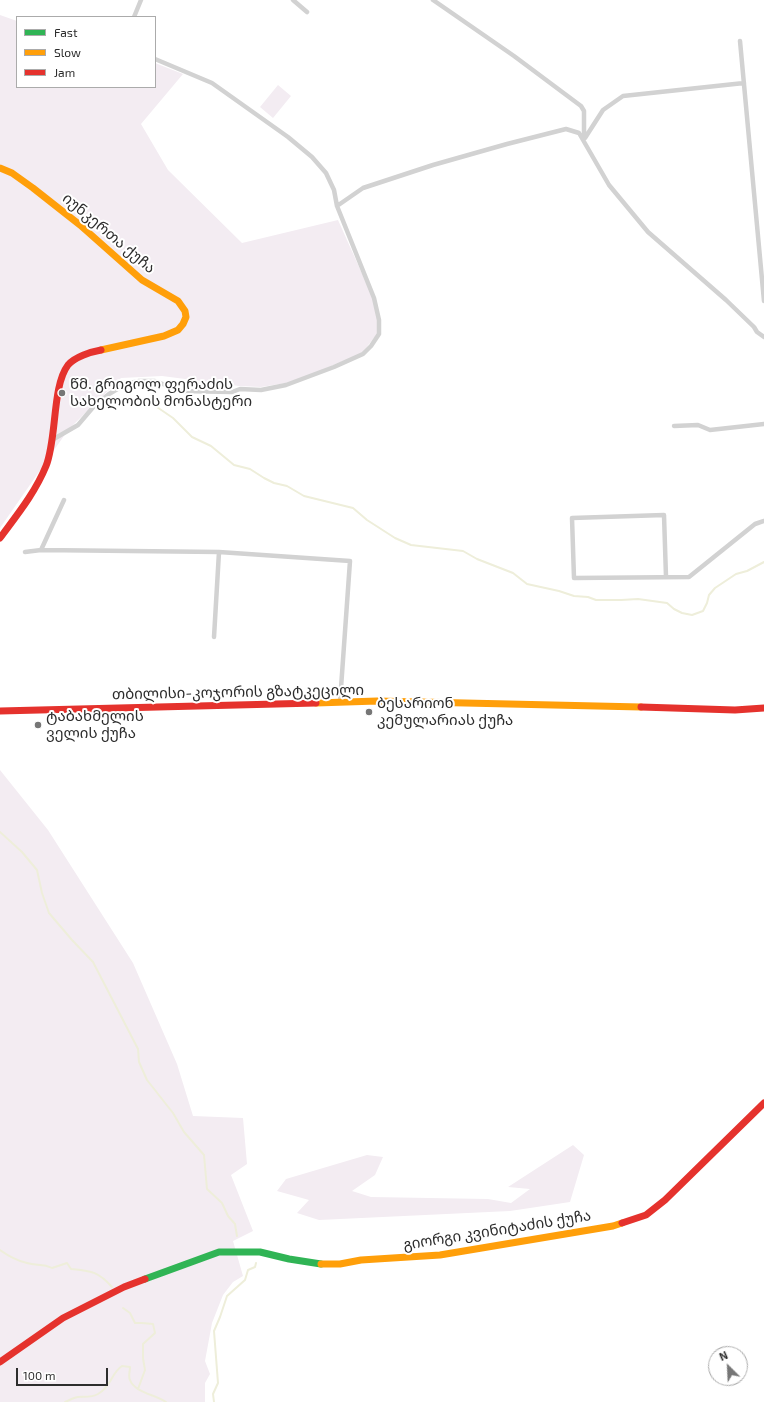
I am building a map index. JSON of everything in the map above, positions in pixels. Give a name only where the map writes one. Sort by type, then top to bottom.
[{"type":"main road","name":"იუნკერთა ქუჩა","points":[[0,168],[12,173],[80,225],[122,264],[142,280],[178,301],[185,311],[186,317],[178,330],[164,336],[95,351],[78,358],[69,364],[63,373],[59,388],[52,440],[46,465],[31,495],[0,538]]},
{"type":"main road","name":"თბილისი-კოჯორის გზატკეცილი","points":[[0,711],[377,701],[735,710],[764,708]]},
{"type":"main road","name":"გიორგი კვინიტაძის ქუჩა","points":[[2,1360],[63,1318],[97,1300],[124,1287],[219,1252],[260,1252],[324,1265],[340,1264],[361,1260],[440,1254],[504,1245],[554,1235],[613,1226],[639,1218],[646,1215],[665,1200],[764,1103]]},
{"type":"street","points":[[134,16],[142,0]]},
{"type":"street","points":[[293,0],[307,12]]},
{"type":"street","points":[[433,0],[514,56],[581,106],[584,111],[584,140]]},
{"type":"street","points":[[740,41],[764,300]]},
{"type":"street","points":[[52,440],[78,425],[95,405],[109,394],[126,384],[138,381],[155,381],[181,391],[232,392],[240,389],[262,390],[286,385],[334,367],[363,354],[371,346],[379,334],[379,320],[374,298],[337,206],[334,190],[326,173],[312,157],[288,137],[212,83],[156,59]]},
{"type":"street","points":[[584,140],[603,110],[623,96],[744,83]]},
{"type":"street","points":[[337,206],[363,188],[433,165],[566,129],[579,132],[609,185],[648,232],[726,300],[754,327],[757,332],[764,337]]},
{"type":"street","points":[[674,426],[698,425],[710,430],[764,424]]},
{"type":"street","points":[[41,550],[64,500]]},
{"type":"street","points":[[666,577],[664,515],[572,518],[574,578],[689,577],[755,524],[764,521]]},
{"type":"street","points":[[25,552],[41,550],[219,552],[350,561],[340,702]]},
{"type":"street","points":[[214,637],[219,552]]},
{"type":"shaded area","points":[[0,15],[16,21],[16,88],[156,88],[156,63],[183,74],[141,124],[168,170],[242,243],[338,220],[373,298],[378,320],[377,334],[362,353],[310,375],[286,383],[261,387],[239,386],[162,376],[121,378],[68,430],[0,528]]},
{"type":"shaded area","points":[[278,85],[291,96],[273,118],[260,107]]},
{"type":"shaded area","points":[[0,770],[48,830],[133,963],[177,1064],[193,1116],[243,1118],[247,1164],[231,1175],[253,1231],[233,1241],[243,1276],[233,1282],[223,1295],[212,1323],[205,1361],[210,1374],[205,1383],[205,1402],[0,1402]]},
{"type":"shaded area","points":[[573,1145],[584,1155],[570,1202],[510,1211],[319,1220],[297,1213],[309,1200],[277,1191],[286,1179],[367,1155],[383,1157],[375,1175],[352,1191],[371,1197],[488,1199],[511,1203],[530,1189],[508,1187]]},
{"type":"waterway","points":[[117,400],[126,400],[138,404],[151,403],[173,418],[192,437],[211,446],[234,465],[250,469],[264,478],[274,483],[287,486],[304,496],[353,508],[367,520],[395,538],[411,545],[463,551],[477,559],[513,573],[527,584],[574,596],[588,597],[596,600],[638,599],[667,603],[682,613],[692,615],[703,611],[709,595],[715,588],[736,574],[747,571],[764,562]]},
{"type":"waterway","points":[[0,832],[22,852],[37,870],[42,893],[49,913],[93,962],[138,1049],[139,1062],[147,1080],[173,1113],[184,1132],[204,1155],[207,1189],[222,1203],[228,1216],[235,1224],[237,1236]]},
{"type":"waterway","points":[[0,1250],[9,1256],[30,1264],[52,1268],[67,1263],[71,1269],[89,1271],[98,1275],[112,1287]]},
{"type":"waterway","points":[[214,1402],[213,1394],[218,1383],[214,1331],[227,1296],[245,1280],[248,1270],[255,1267],[256,1263]]},
{"type":"waterway","points":[[123,1308],[130,1313],[135,1323],[153,1324],[155,1333],[143,1344],[145,1370],[138,1389]]},
{"type":"waterway","points":[[65,1402],[77,1397],[98,1394],[103,1391],[118,1369],[122,1366],[130,1367],[129,1379],[136,1388],[166,1402]]},
{"type":"traffic: fast","points":[[145,1279],[219,1252],[260,1252],[289,1259],[321,1264]]},
{"type":"traffic: slow","points":[[0,168],[12,173],[33,188],[80,225],[142,280],[178,301],[185,311],[186,317],[178,330],[164,336],[101,350]]},
{"type":"traffic: slow","points":[[316,703],[377,701],[641,707]]},
{"type":"traffic: slow","points":[[321,1264],[340,1264],[361,1260],[440,1255],[613,1226],[622,1223]]},
{"type":"traffic: jam","points":[[0,538],[31,495],[46,466],[52,442],[59,386],[63,374],[71,362],[79,357],[101,350]]},
{"type":"traffic: jam","points":[[0,711],[316,703]]},
{"type":"traffic: jam","points":[[641,707],[735,710],[764,708]]},
{"type":"traffic: jam","points":[[622,1223],[646,1215],[665,1200],[764,1103]]},
{"type":"traffic: jam","points":[[0,1362],[63,1318],[124,1287],[145,1279]]},
{"type":"place","name":"წმ. გრიგოლ ფერაძის სახელობის მონასტერი","points":[[62,393]]},
{"type":"place","name":"ბესარიონ კემულარიას ქუჩა","points":[[369,712]]},
{"type":"place","name":"ტაბახმელის ველის ქუჩა","points":[[38,725]]}]
